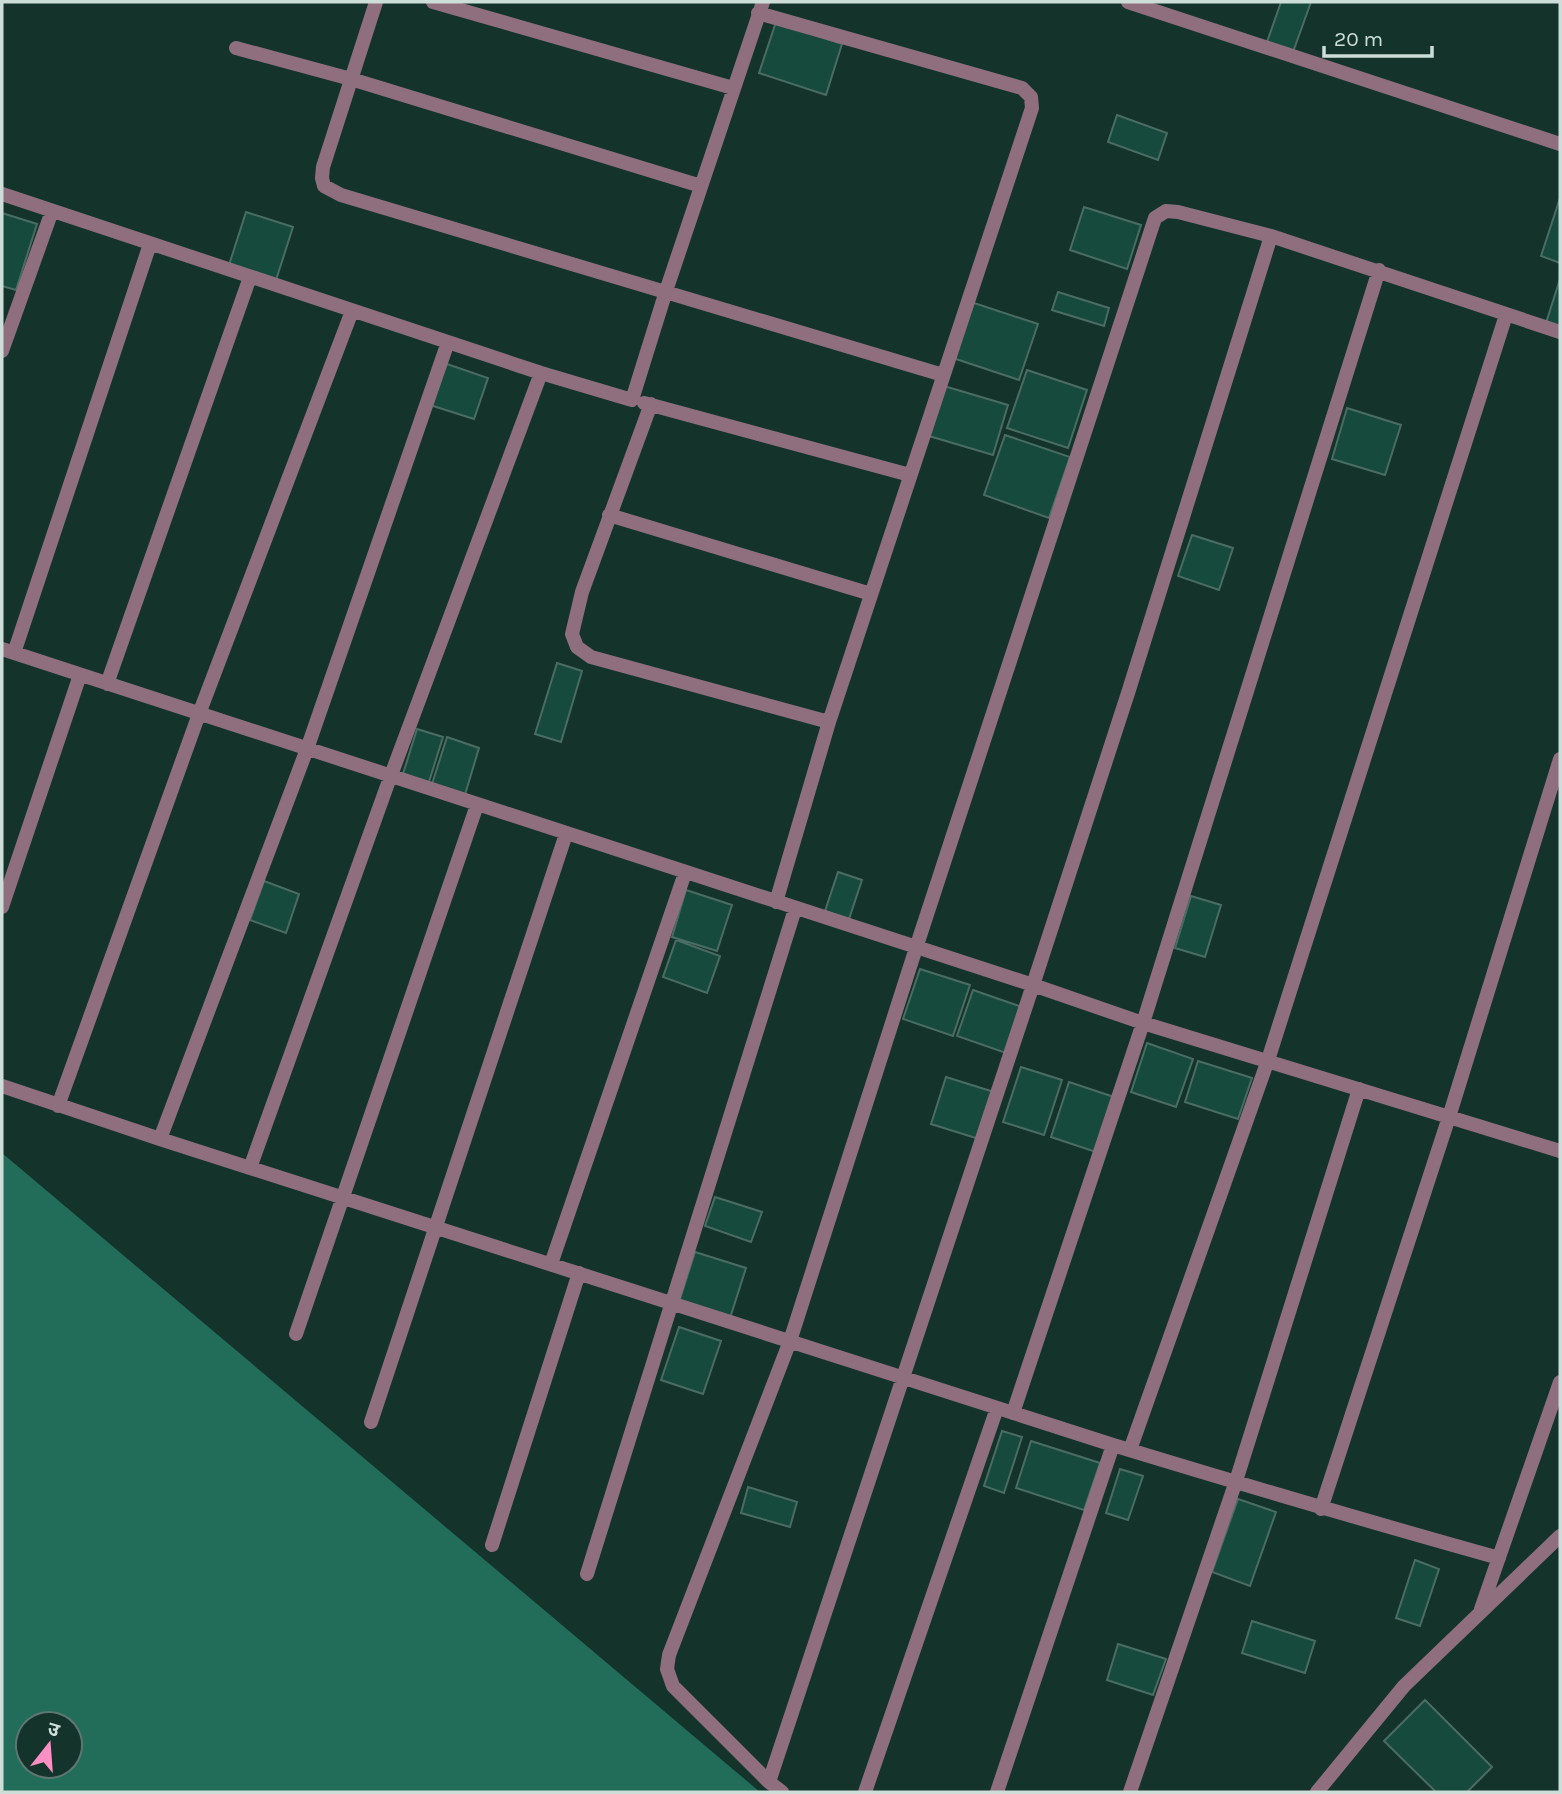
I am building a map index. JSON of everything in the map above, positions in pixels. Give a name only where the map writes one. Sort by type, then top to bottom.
[{"type":"street","points":[[376,2],[323,167],[324,186],[341,195],[943,375]]},
{"type":"street","points":[[433,2],[733,88]]},
{"type":"street","points":[[1128,2],[1560,144]]},
{"type":"street","points":[[632,400],[760,5],[1021,88],[1031,97],[1032,108],[829,722],[775,902]]},
{"type":"street","points":[[236,48],[351,79],[701,186]]},
{"type":"street","points":[[2,194],[541,373],[911,475]]},
{"type":"street","points":[[2,351],[52,211]]},
{"type":"street","points":[[782,1792],[673,1686],[667,1669],[669,1655],[790,1341],[1155,218],[1166,211],[1178,212],[1271,236],[1560,332]]},
{"type":"street","points":[[769,1782],[1033,985],[1271,236]]},
{"type":"street","points":[[150,244],[8,651],[1143,1023],[1560,1151]]},
{"type":"street","points":[[1013,1413],[1143,1023],[1379,270]]},
{"type":"street","points":[[107,684],[250,277]]},
{"type":"street","points":[[58,1106],[199,714],[352,310]]},
{"type":"street","points":[[1130,1450],[1268,1060],[1506,315]]},
{"type":"street","points":[[160,1139],[307,749],[448,342]]},
{"type":"street","points":[[250,1168],[390,776],[541,373]]},
{"type":"street","points":[[651,404],[582,592],[572,634],[577,647],[591,657],[829,722]]},
{"type":"street","points":[[609,515],[871,594]]},
{"type":"street","points":[[2,907],[80,675]]},
{"type":"street","points":[[1321,1509],[1449,1117],[1560,759]]},
{"type":"street","points":[[296,1334],[345,1198],[477,805]]},
{"type":"street","points":[[372,1422],[566,834]]},
{"type":"street","points":[[551,1264],[685,873]]},
{"type":"street","points":[[587,1574],[794,909]]},
{"type":"street","points":[[2,1086],[1113,1445],[1236,1480],[1321,1509],[1499,1558]]},
{"type":"street","points":[[1130,1792],[1236,1480],[1359,1089]]},
{"type":"street","points":[[492,1545],[579,1273]]},
{"type":"street","points":[[1480,1613],[1560,1382]]},
{"type":"street","points":[[865,1792],[998,1408]]},
{"type":"street","points":[[997,1792],[1113,1445]]},
{"type":"street","points":[[1317,1792],[1404,1686],[1560,1536]]},
{"type":"shaded area","points":[[2,1153],[760,1792],[2,1792]]},
{"type":"building","points":[[1281,2],[1311,2],[1293,52],[1267,42]]},
{"type":"building","points":[[776,22],[842,44],[826,95],[759,73]]},
{"type":"building","points":[[1117,115],[1167,133],[1158,160],[1108,142]]},
{"type":"building","points":[[1560,198],[1560,263],[1541,256]]},
{"type":"building","points":[[1084,207],[1141,225],[1127,269],[1070,250]]},
{"type":"building","points":[[246,212],[293,227],[276,280],[229,265]]},
{"type":"building","points":[[2,213],[37,224],[16,290],[2,286]]},
{"type":"building","points":[[1560,279],[1560,328],[1546,323]]},
{"type":"building","points":[[1058,292],[1109,308],[1104,326],[1052,310]]},
{"type":"building","points":[[971,302],[1038,324],[1019,380],[953,358]]},
{"type":"building","points":[[444,363],[488,378],[474,419],[430,405]]},
{"type":"building","points":[[1027,370],[1087,390],[1068,448],[1007,428]]},
{"type":"building","points":[[944,386],[1008,405],[993,455],[929,436]]},
{"type":"building","points":[[1347,408],[1401,425],[1385,475],[1332,459]]},
{"type":"building","points":[[1005,435],[1070,457],[1049,518],[984,495]]},
{"type":"building","points":[[1192,535],[1233,548],[1219,590],[1178,576]]},
{"type":"building","points":[[557,663],[582,671],[561,742],[535,734]]},
{"type":"building","points":[[417,729],[443,737],[428,785],[402,777]]},
{"type":"building","points":[[447,737],[479,748],[464,798],[431,787]]},
{"type":"building","points":[[838,872],[862,880],[849,919],[825,911]]},
{"type":"building","points":[[264,881],[299,894],[286,933],[250,920]]},
{"type":"building","points":[[686,890],[732,905],[717,951],[672,937]]},
{"type":"building","points":[[1191,896],[1221,905],[1205,957],[1175,948]]},
{"type":"building","points":[[676,940],[720,956],[707,993],[663,977]]},
{"type":"building","points":[[920,969],[970,985],[953,1036],[903,1019]]},
{"type":"building","points":[[973,990],[1022,1007],[1006,1053],[957,1036]]},
{"type":"building","points":[[1147,1043],[1193,1059],[1176,1107],[1131,1092]]},
{"type":"building","points":[[1198,1061],[1252,1078],[1238,1119],[1185,1102]]},
{"type":"building","points":[[1021,1067],[1062,1080],[1044,1135],[1003,1122]]},
{"type":"building","points":[[946,1077],[994,1092],[979,1139],[931,1124]]},
{"type":"building","points":[[1069,1082],[1114,1097],[1096,1152],[1051,1137]]},
{"type":"building","points":[[715,1197],[762,1212],[751,1242],[705,1226]]},
{"type":"building","points":[[695,1252],[746,1268],[730,1318],[679,1302]]},
{"type":"building","points":[[679,1327],[721,1341],[703,1394],[661,1380]]},
{"type":"building","points":[[1002,1431],[1022,1437],[1004,1493],[984,1486]]},
{"type":"building","points":[[1031,1441],[1100,1463],[1084,1510],[1016,1488]]},
{"type":"building","points":[[1120,1469],[1143,1476],[1128,1520],[1106,1513]]},
{"type":"building","points":[[748,1487],[797,1502],[790,1527],[741,1513]]},
{"type":"building","points":[[1238,1499],[1276,1512],[1250,1586],[1212,1572]]},
{"type":"building","points":[[1415,1560],[1439,1569],[1420,1626],[1396,1618]]},
{"type":"building","points":[[1252,1621],[1315,1641],[1305,1673],[1242,1653]]},
{"type":"building","points":[[1118,1644],[1166,1659],[1153,1695],[1107,1680]]},
{"type":"building","points":[[1425,1700],[1492,1767],[1467,1792],[1436,1792],[1384,1741]]}]
